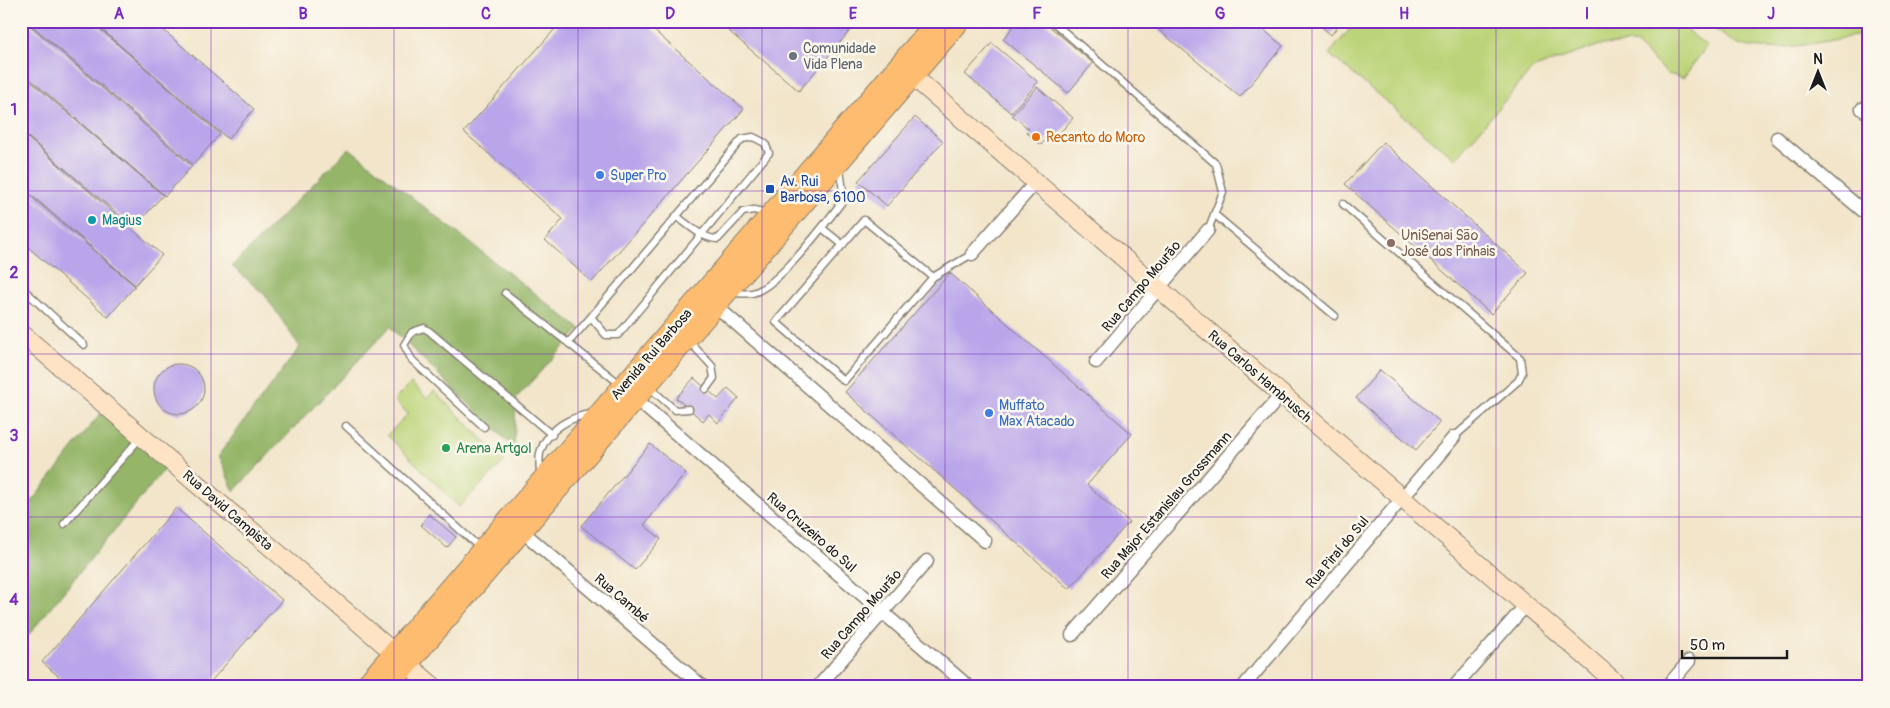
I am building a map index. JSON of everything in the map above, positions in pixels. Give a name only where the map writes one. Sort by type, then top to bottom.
[{"type":"main road","name":"Avenida Rui Barbosa","points":[[388,687],[401,658],[482,550],[601,412],[635,390],[687,339],[839,162],[906,70],[937,21]]},
{"type":"main road","name":"Avenida Rui Barbosa","points":[[364,687],[401,658],[522,531],[635,390],[771,214],[906,70],[960,21]]},
{"type":"street","name":"Rua Carlos Hambrusch","points":[[906,70],[1621,687]]},
{"type":"street","points":[[1777,138],[1869,216]]},
{"type":"street","points":[[972,254],[1036,182]]},
{"type":"street","name":"Rua Campo Mourão","points":[[1096,362],[1208,230]]},
{"type":"street","points":[[721,299],[985,541]]},
{"type":"street","name":"Rua David Campista","points":[[21,333],[434,687]]},
{"type":"street","name":"Rua Cruzeiro do Sul","points":[[635,390],[882,612],[969,687]]},
{"type":"street","name":"Rua Major Estanislau Grossmann","points":[[1072,635],[1282,394]]},
{"type":"street","name":"Rua Piraí do Sul","points":[[1243,687],[1454,437]]},
{"type":"street","name":"Rua Cambé","points":[[522,531],[703,687]]},
{"type":"street","name":"Rua Campo Mourão","points":[[818,687],[927,561]]},
{"type":"street","points":[[1454,687],[1526,605]]},
{"type":"street","points":[[1667,687],[1689,661]]},
{"type":"lane","points":[[1052,21],[1216,164],[1223,192],[1208,230]]},
{"type":"lane","points":[[568,343],[742,139],[753,137],[765,143],[769,153],[618,335],[606,336],[592,317]]},
{"type":"lane","points":[[721,299],[754,293],[778,277],[822,228],[844,198],[839,162]]},
{"type":"lane","points":[[1343,204],[1520,358],[1522,373],[1518,382],[1454,437]]},
{"type":"lane","points":[[676,216],[711,239],[718,239],[743,212],[748,210],[771,214]]},
{"type":"lane","points":[[1214,214],[1335,316]]},
{"type":"lane","points":[[933,277],[864,220],[776,322],[844,382],[933,277],[972,254]]},
{"type":"lane","points":[[822,228],[843,245]]},
{"type":"lane","points":[[21,287],[84,345]]},
{"type":"lane","points":[[504,293],[568,343],[635,390],[675,410],[688,409]]},
{"type":"lane","points":[[484,427],[412,360],[404,345],[412,332],[424,328],[430,332],[552,435]]},
{"type":"lane","points":[[687,339],[712,366],[714,378],[706,389]]},
{"type":"lane","points":[[540,483],[541,450],[552,435],[568,419],[601,412]]},
{"type":"lane","points":[[346,426],[482,550]]},
{"type":"lane","points":[[64,524],[142,436]]},
{"type":"green space","points":[[1357,21],[1675,21],[1707,46],[1683,78],[1668,74],[1635,43],[1600,45],[1532,69],[1455,159],[1329,54]]},
{"type":"green space","points":[[1706,21],[1869,21],[1869,34],[1790,47],[1758,48],[1734,42]]},
{"type":"green space","points":[[349,148],[580,329],[516,398],[514,448],[390,327],[234,491],[218,456],[300,347],[265,295],[232,266]]},
{"type":"green space","name":"Arena Artgol","points":[[411,383],[427,398],[434,391],[505,461],[459,507],[387,435],[408,414],[394,400]]},
{"type":"green space","points":[[103,410],[166,467],[21,644],[21,515]]},
{"type":"building","points":[[21,21],[25,21],[192,166],[165,196],[21,71]]},
{"type":"building","points":[[27,21],[91,21],[220,134],[193,165]]},
{"type":"building","points":[[92,21],[153,21],[254,109],[228,139]]},
{"type":"building","name":"Super Pro","points":[[562,21],[643,21],[744,109],[592,282],[545,240],[563,219],[464,132]]},
{"type":"building","name":"Comunidade Vida Plena","points":[[717,21],[858,21],[799,91]]},
{"type":"building","points":[[1018,21],[1043,21],[1093,63],[1068,93],[1003,39]]},
{"type":"building","points":[[1148,21],[1253,21],[1283,46],[1240,97]]},
{"type":"building","points":[[1315,21],[1342,21],[1331,35]]},
{"type":"building","points":[[992,43],[1038,82],[1011,113],[965,74]]},
{"type":"building","points":[[21,73],[163,195],[134,228],[21,131]]},
{"type":"building","points":[[1037,87],[1073,118],[1057,136],[1052,132],[1041,145],[1026,132],[1029,129],[1012,115]]},
{"type":"building","points":[[915,117],[943,141],[887,206],[858,181]]},
{"type":"building","name":"Magius","points":[[21,132],[162,255],[135,285],[21,186]]},
{"type":"building","points":[[1383,142],[1528,273],[1491,314],[1345,184]]},
{"type":"building","points":[[21,188],[135,286],[108,317],[21,241]]},
{"type":"building","name":"Muffato Max Atacado","points":[[950,273],[1132,434],[1087,485],[1129,522],[1069,589],[845,392]]},
{"type":"building","points":[[184,364],[197,371],[203,379],[203,399],[197,407],[189,413],[174,414],[161,407],[155,399],[154,384],[161,371],[169,365]]},
{"type":"building","points":[[1380,370],[1440,422],[1416,450],[1356,398]]},
{"type":"building","points":[[694,378],[718,399],[728,388],[739,398],[718,423],[709,414],[703,421],[676,398]]},
{"type":"building","points":[[650,444],[686,473],[644,525],[661,539],[635,570],[581,526]]},
{"type":"building","points":[[176,508],[282,600],[206,687],[71,687],[42,662]]},
{"type":"building","points":[[429,514],[456,537],[447,548],[421,525]]},
{"type":"place","name":"Comunidade Vida Plena","points":[[793,56]]},
{"type":"place","name":"Recanto do Moro","points":[[1036,137]]},
{"type":"place","name":"Super Pro","points":[[600,175]]},
{"type":"place","name":"Av. Rui Barbosa, 6100","points":[[770,189]]},
{"type":"place","name":"Magius","points":[[92,220]]},
{"type":"place","name":"UniSenai São José dos Pinhais","points":[[1391,243]]},
{"type":"place","name":"Muffato Max Atacado","points":[[989,413]]},
{"type":"place","name":"Arena Artgol","points":[[446,448]]}]
